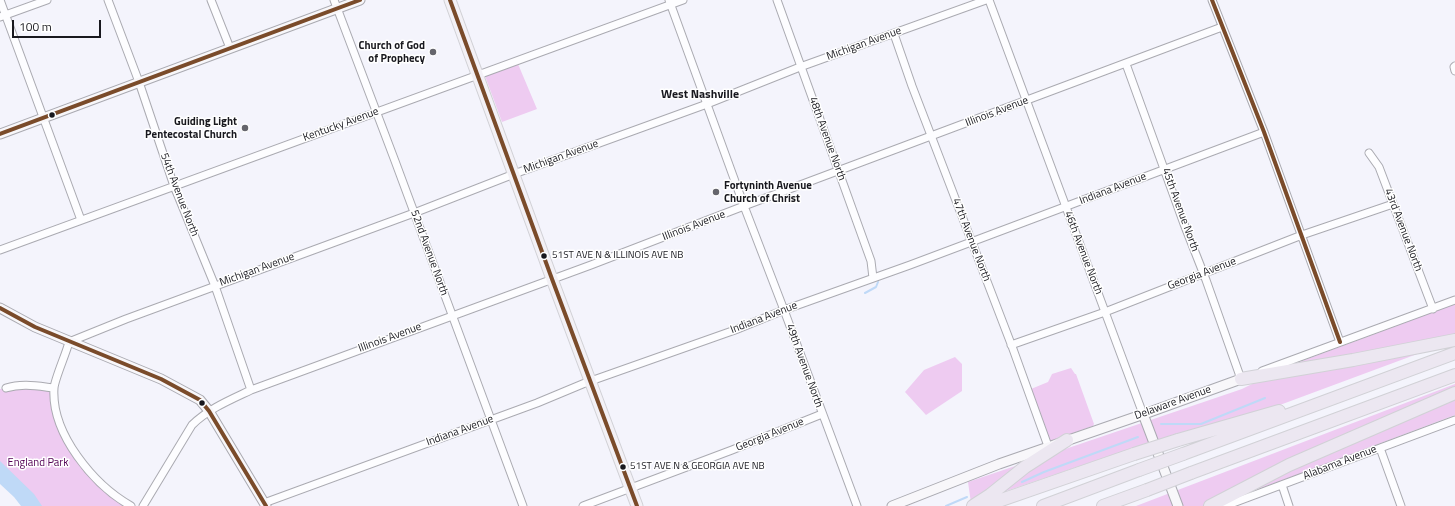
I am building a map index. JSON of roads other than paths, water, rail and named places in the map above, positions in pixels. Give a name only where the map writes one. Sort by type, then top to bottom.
[{"type":"highway","points":[[1241,379],[1353,360],[1455,340]]},
{"type":"highway","points":[[1043,506],[1455,353]]},
{"type":"highway","points":[[1103,506],[1455,375]]},
{"type":"highway","points":[[1210,506],[1289,465],[1455,393]]},
{"type":"highway","points":[[984,506],[1032,488],[1178,440],[1268,413],[1323,402]]},
{"type":"highway","points":[[973,506],[990,495],[1025,467],[1067,440]]},
{"type":"main road","points":[[450,0],[637,506]]},
{"type":"street","points":[[0,0],[3,16],[44,118],[81,220]]},
{"type":"street","points":[[3,16],[47,0]]},
{"type":"street","name":"54th Avenue North","points":[[108,0],[174,186],[215,286],[251,390]]},
{"type":"street","points":[[210,0],[230,48]]},
{"type":"street","points":[[0,134],[230,48],[335,4],[360,0]]},
{"type":"street","name":"Kentucky Avenue","points":[[0,250],[478,75],[669,2],[683,0]]},
{"type":"street","name":"48th Avenue North","points":[[777,0],[871,261],[873,278]]},
{"type":"street","name":"Michigan Avenue","points":[[69,342],[126,319],[514,174],[707,104],[800,67],[987,0]]},
{"type":"street","name":"46th Avenue North","points":[[987,0],[1178,506]]},
{"type":"street","points":[[1212,0],[1264,132],[1340,342]]},
{"type":"street","name":"49th Avenue North","points":[[669,2],[857,506]]},
{"type":"street","name":"52nd Avenue North","points":[[335,4],[377,112],[524,506]]},
{"type":"street","name":"Illinois Avenue","points":[[143,506],[184,437],[196,421],[209,411],[251,390],[605,260],[744,206],[1222,27]]},
{"type":"street","name":"47th Avenue North","points":[[894,34],[931,137],[1048,446]]},
{"type":"street","name":"45th Avenue North","points":[[1126,64],[1184,224],[1204,273],[1241,379]]},
{"type":"street","name":"Indiana Avenue","points":[[265,504],[1264,132]]},
{"type":"street","name":"43rd Avenue North","points":[[1369,153],[1379,166],[1433,308]]},
{"type":"street","name":"Georgia Avenue","points":[[1011,346],[1105,312],[1302,235],[1393,204]]},
{"type":"street","name":"Delaware Avenue","points":[[892,506],[956,480],[1048,446],[1241,379],[1455,300]]},
{"type":"street","points":[[0,308],[35,327],[167,382],[200,400],[209,411],[265,504]]},
{"type":"street","points":[[69,342],[54,388],[57,416],[62,429],[74,449],[97,480],[131,506]]},
{"type":"street","points":[[6,388],[15,385],[28,385],[54,388]]},
{"type":"street","name":"Georgia Avenue","points":[[583,506],[732,450],[822,414]]},
{"type":"street","name":"Alabama Avenue","points":[[1225,506],[1455,420]]},
{"type":"street","points":[[1380,448],[1402,506]]},
{"type":"street","points":[[1282,485],[1289,506]]},
{"type":"water","points":[[0,461],[34,494],[42,506],[21,506],[0,484]]},
{"type":"waterway","points":[[865,293],[876,287],[878,282]]},
{"type":"waterway","points":[[1161,424],[1201,424],[1265,398]]},
{"type":"waterway","points":[[1022,482],[1044,472],[1138,437]]},
{"type":"waterway","points":[[946,506],[967,497]]},
{"type":"place","name":"Church of God of Prophecy","points":[[433,52]]},
{"type":"place","name":"Guiding Light Pentecostal Church","points":[[245,128]]},
{"type":"place","name":"Fortyninth Avenue Church of Christ","points":[[716,192]]},
{"type":"place","name":"51ST AVE N & ILLINOIS AVE NB","points":[[544,256]]},
{"type":"place","name":"51ST AVE N & GEORGIA AVE NB","points":[[623,467]]},
{"type":"district","name":"West Nashville","points":[[700,95]]},
{"type":"park label","name":"England Park","points":[[38,463]]}]
